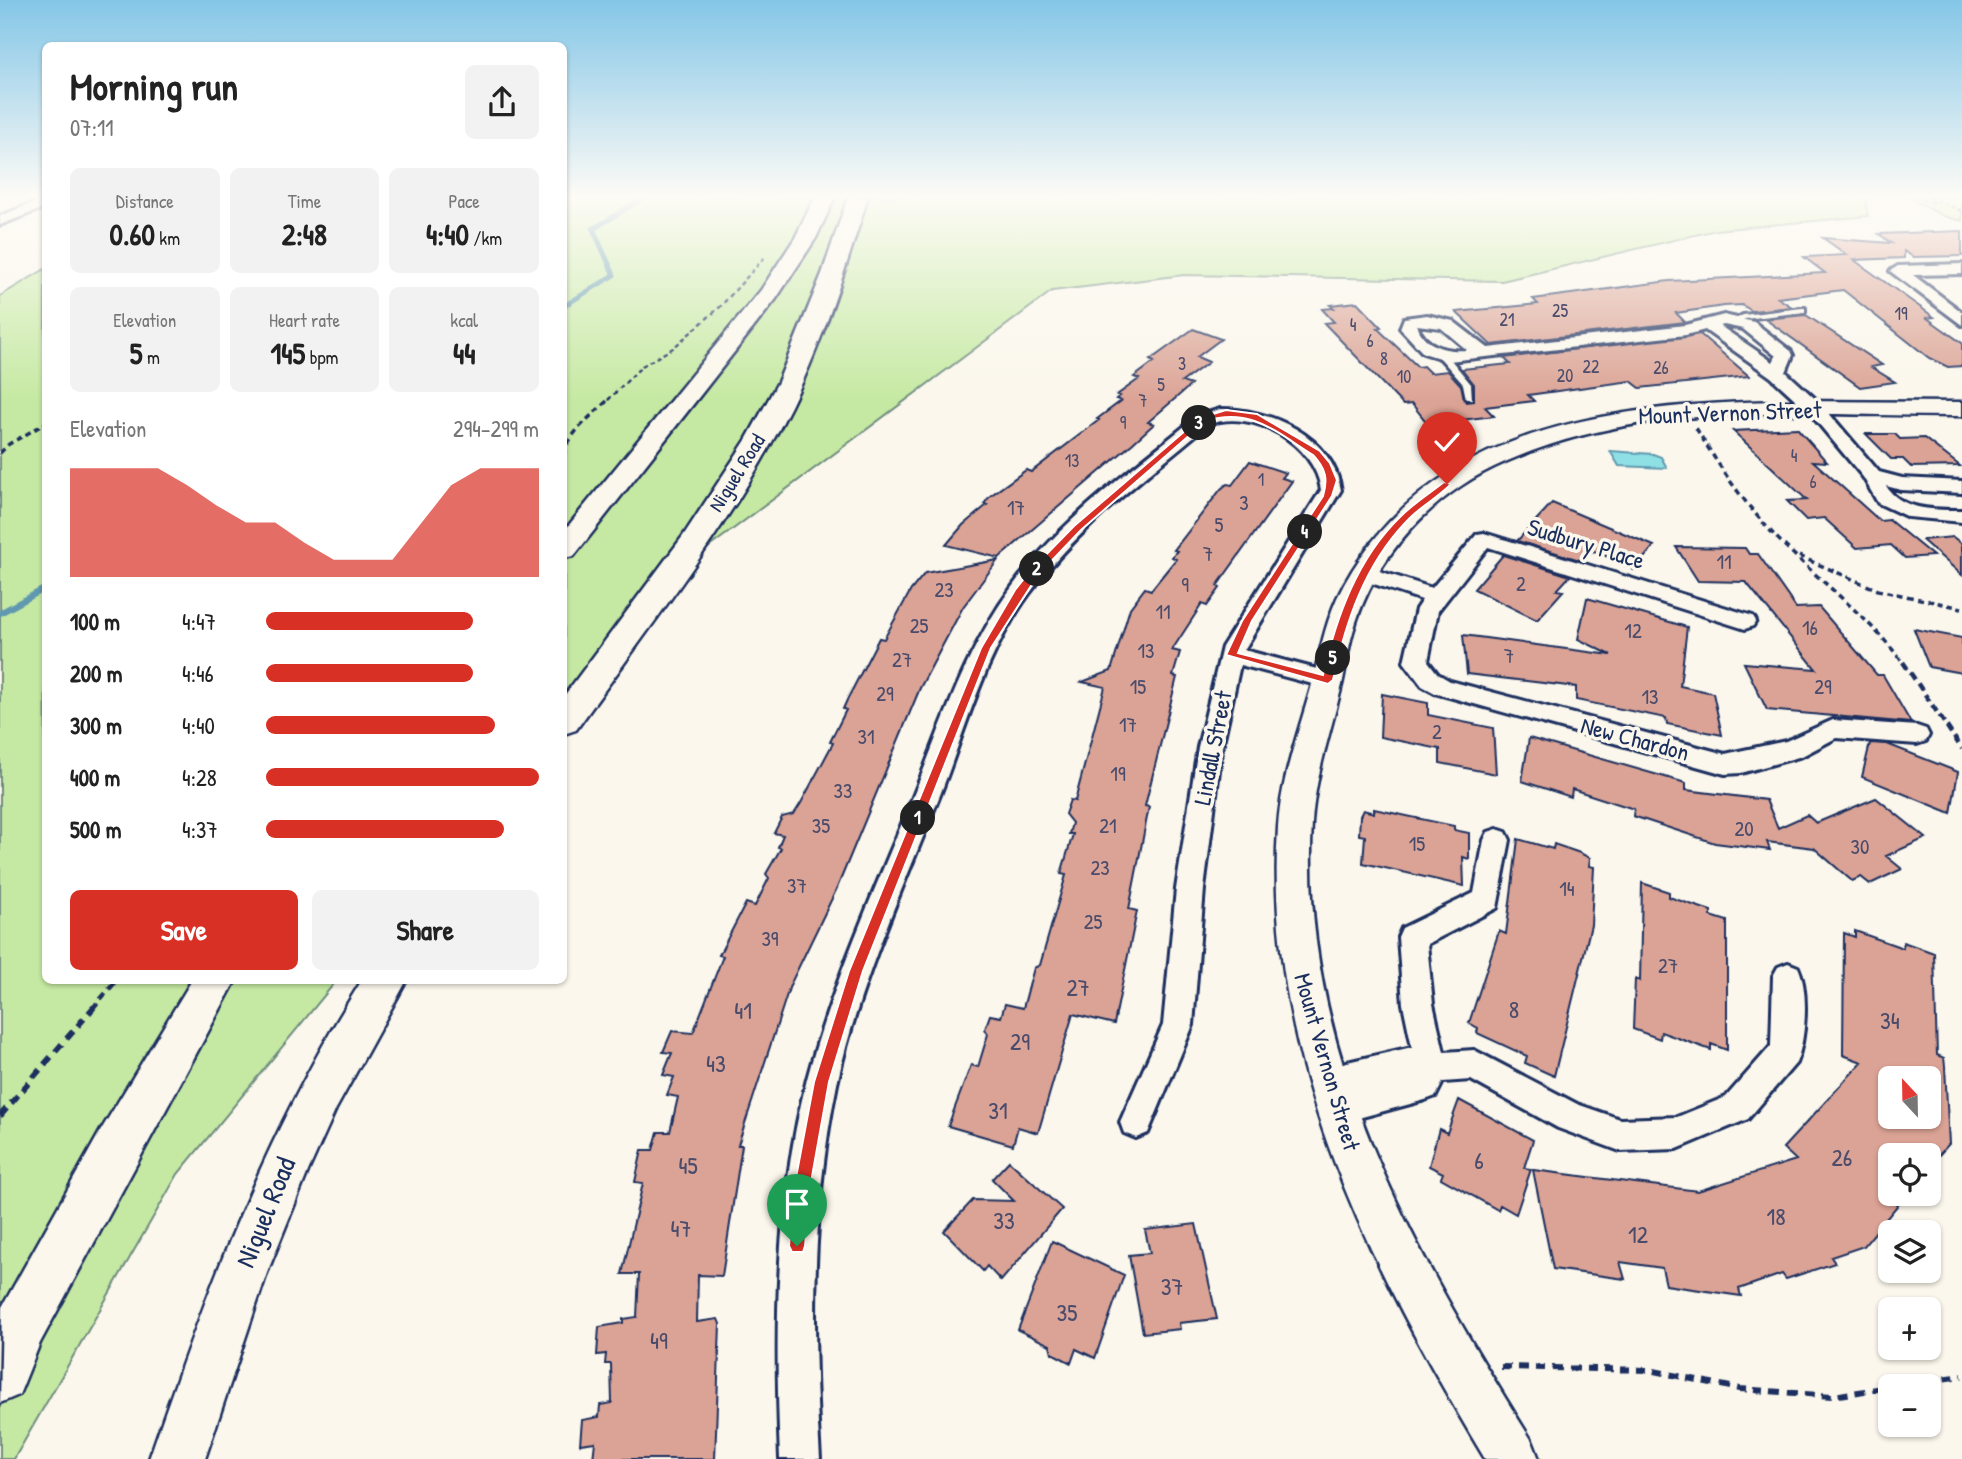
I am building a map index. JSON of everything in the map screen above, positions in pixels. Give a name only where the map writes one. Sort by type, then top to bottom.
[{"type":"main road","points":[[567,545],[684,405],[791,265]]},
{"type":"main road","name":"Niguel Road","points":[[567,717],[694,542],[759,440],[790,382],[836,265]]},
{"type":"main road","points":[[0,1376],[21,1326],[60,1254],[213,984]]},
{"type":"main road","name":"Niguel Road","points":[[177,1459],[229,1303],[295,1140],[362,1017],[383,984]]},
{"type":"street","points":[[1962,269],[1898,271],[1962,320]]},
{"type":"street","points":[[1934,270],[1953,283]]},
{"type":"street","points":[[1486,352],[1474,348],[1447,323],[1433,318],[1410,321],[1408,328],[1427,351],[1443,356],[1486,352],[1710,326],[1715,322],[1737,321],[1748,325],[1785,355],[1777,373]]},
{"type":"street","points":[[1710,326],[1777,373],[1815,408],[1872,475],[1874,486],[1883,497],[1898,507],[1935,516],[1962,516]]},
{"type":"street","name":"Mount Vernon Street","points":[[1514,1459],[1457,1368],[1406,1276],[1343,1133],[1300,977],[1293,895],[1300,791],[1338,634],[1360,580],[1377,550],[1404,518],[1430,497],[1464,472],[1538,439],[1609,421],[1661,413],[1719,409],[1962,409]]},
{"type":"street","name":"Lindall Street","points":[[800,1459],[794,1309],[797,1246],[802,1188],[822,1082],[856,971],[986,648],[1019,592],[1059,545],[1203,420],[1230,412],[1261,418],[1309,447],[1325,463],[1332,480],[1328,496],[1247,621],[1231,655],[1210,747],[1190,889],[1178,1025],[1136,1122]]},
{"type":"street","points":[[1872,475],[1901,484],[1962,487]]},
{"type":"street","name":"Sudbury Place","points":[[1431,603],[1484,539],[1745,621]]},
{"type":"street","points":[[1360,580],[1431,603]]},
{"type":"street","name":"New Chardon","points":[[1431,603],[1416,662],[1430,680],[1443,687],[1721,763],[1741,764],[1793,750],[1833,729],[1917,735]]},
{"type":"street","points":[[1231,655],[1328,680]]},
{"type":"street","points":[[1332,1094],[1425,1085],[1434,1068],[1415,1001],[1412,937],[1487,900],[1497,840]]},
{"type":"street","points":[[1434,1068],[1474,1065],[1569,1117],[1620,1135],[1677,1133],[1737,1108],[1785,1053],[1789,1030],[1788,976]]},
{"type":"lane","points":[[1737,321],[1743,317],[1802,310]]},
{"type":"lane","points":[[1443,356],[1467,384],[1469,397]]},
{"type":"path","points":[[567,444],[642,366],[673,348],[720,307],[758,265]]},
{"type":"path","points":[[1692,421],[1716,462],[1754,513],[1792,552],[1872,625],[1906,663],[1962,749]]},
{"type":"path","points":[[0,453],[9,443],[42,426]]},
{"type":"path","points":[[1792,552],[1860,586],[1899,597],[1962,608]]},
{"type":"path","points":[[0,1116],[114,984]]},
{"type":"path","points":[[1486,1367],[1649,1370],[1740,1389],[1833,1395],[1878,1388]]},
{"type":"path","points":[[1941,1379],[1962,1376]]},
{"type":"green space","points":[[567,265],[1569,265],[1502,281],[1184,275],[1052,291],[665,580],[567,700]]},
{"type":"green space","points":[[42,271],[42,984],[334,984],[178,1174],[14,1459],[0,1459],[0,296]]},
{"type":"water","points":[[1610,451],[1653,454],[1661,457],[1667,468],[1619,466]]},
{"type":"building","points":[[1815,265],[1861,265],[1934,317],[1927,318],[1962,343],[1962,366],[1948,367],[1929,358],[1843,290],[1778,298],[1792,307],[1752,311],[1742,305],[1724,306],[1676,313],[1685,322],[1491,345],[1456,312],[1538,304],[1533,299],[1669,281],[1825,273]]},
{"type":"building","points":[[1357,302],[1381,327],[1377,328],[1418,367],[1423,366],[1430,373],[1448,371],[1461,385],[1466,402],[1474,401],[1474,384],[1462,369],[1510,364],[1504,358],[1700,334],[1749,376],[1640,388],[1631,381],[1528,395],[1534,401],[1485,407],[1494,416],[1428,424],[1412,404],[1403,405],[1324,323],[1334,322],[1322,309],[1334,308],[1330,305]]},
{"type":"building","points":[[1806,315],[1882,365],[1871,367],[1895,382],[1860,387],[1765,319]]},
{"type":"building","points":[[1193,329],[1221,339],[1197,357],[1209,362],[1182,382],[1191,385],[1148,422],[1154,424],[1133,443],[999,558],[946,545],[963,525],[987,505],[984,504],[990,496],[1026,470],[1031,472],[1099,420],[1097,419],[1121,401],[1116,399],[1120,396],[1117,395],[1139,379],[1134,377],[1154,362],[1150,360]]},
{"type":"building","points":[[1797,428],[1827,462],[1813,461],[1880,521],[1889,520],[1933,556],[1905,558],[1891,545],[1857,548],[1824,518],[1806,520],[1787,501],[1807,500],[1733,431]]},
{"type":"building","points":[[1866,434],[1895,434],[1900,439],[1924,438],[1960,466],[1911,467],[1903,459],[1891,459]]},
{"type":"building","points":[[1250,461],[1286,473],[1282,478],[1292,481],[1217,586],[1220,588],[1207,606],[1202,604],[1172,650],[1180,652],[1173,676],[1177,677],[1145,806],[1149,807],[1129,909],[1137,911],[1114,1024],[1073,1014],[1038,1133],[1018,1127],[1013,1145],[948,1126],[971,1065],[978,1067],[988,1034],[985,1029],[990,1015],[1001,1017],[1005,1004],[1023,1008],[1034,968],[1040,965],[1066,875],[1061,874],[1073,834],[1069,834],[1072,823],[1065,814],[1070,800],[1075,801],[1105,687],[1082,682],[1111,671],[1130,608],[1145,588],[1151,590],[1176,559],[1172,557],[1177,551],[1174,550],[1221,489],[1227,484],[1232,485]]},
{"type":"building","points":[[1552,503],[1654,546],[1634,570],[1598,552],[1592,551],[1583,561],[1517,541]]},
{"type":"building","points":[[1953,537],[1962,544],[1962,575],[1922,540]]},
{"type":"building","points":[[1676,547],[1745,548],[1749,554],[1758,554],[1796,608],[1819,607],[1877,675],[1883,675],[1911,723],[1767,710],[1744,663],[1816,669],[1746,582],[1698,581]]},
{"type":"building","points":[[1503,555],[1570,576],[1557,590],[1563,591],[1537,620],[1474,589]]},
{"type":"building","points":[[998,560],[963,607],[920,688],[837,888],[790,985],[738,1145],[742,1145],[722,1276],[698,1275],[697,1322],[718,1319],[720,1324],[715,1459],[593,1459],[595,1442],[580,1444],[582,1420],[599,1417],[600,1405],[612,1403],[611,1364],[605,1364],[606,1354],[597,1355],[599,1327],[623,1323],[623,1319],[637,1317],[639,1274],[622,1274],[643,1183],[635,1182],[642,1150],[653,1150],[658,1132],[670,1132],[678,1097],[667,1095],[674,1077],[663,1075],[672,1053],[663,1052],[672,1031],[693,1033],[723,956],[719,955],[746,903],[755,906],[769,878],[766,874],[781,848],[778,847],[783,835],[774,833],[782,817],[794,814],[801,803],[833,743],[830,742],[846,710],[843,709],[879,638],[884,639],[911,590],[925,573]]},
{"type":"building","points":[[1587,598],[1687,627],[1680,686],[1713,693],[1722,735],[1667,724],[1666,718],[1576,700],[1576,687],[1467,674],[1463,635],[1611,655],[1578,639]]},
{"type":"building","points":[[1914,629],[1962,638],[1962,673],[1929,667]]},
{"type":"building","points":[[1382,694],[1428,703],[1428,715],[1493,728],[1496,774],[1440,763],[1440,749],[1380,737]]},
{"type":"building","points":[[1529,738],[1686,783],[1686,790],[1766,800],[1778,828],[1807,815],[1816,823],[1876,798],[1926,838],[1886,856],[1902,869],[1870,884],[1861,877],[1852,881],[1814,848],[1767,842],[1770,850],[1715,843],[1633,816],[1634,809],[1572,789],[1571,797],[1522,781]]},
{"type":"building","points":[[1870,743],[1887,744],[1958,772],[1951,813],[1862,777]]},
{"type":"building","points":[[1374,809],[1454,826],[1454,830],[1469,833],[1469,859],[1463,857],[1464,886],[1363,863],[1365,836],[1359,835],[1360,816],[1363,810],[1374,813]]},
{"type":"building","points":[[1518,839],[1553,849],[1554,844],[1580,853],[1590,858],[1589,866],[1594,867],[1591,925],[1554,1076],[1525,1063],[1527,1056],[1477,1033],[1478,1028],[1469,1023],[1499,931],[1506,934]]},
{"type":"building","points":[[1642,883],[1669,892],[1669,897],[1711,911],[1711,916],[1727,921],[1727,1050],[1711,1044],[1711,1050],[1661,1032],[1660,1039],[1633,1029],[1635,979],[1640,981]]},
{"type":"building","points":[[1855,931],[1903,948],[1903,942],[1934,953],[1937,1055],[1944,1058],[1945,1066],[1949,1144],[1941,1153],[1941,1143],[1878,1143],[1878,1206],[1897,1206],[1885,1220],[1878,1220],[1878,1229],[1864,1246],[1831,1257],[1835,1263],[1786,1279],[1782,1274],[1739,1289],[1741,1296],[1666,1285],[1662,1268],[1620,1262],[1625,1279],[1553,1269],[1533,1170],[1698,1191],[1796,1160],[1783,1148],[1862,1062],[1843,1055],[1844,933],[1855,937]]},
{"type":"building","points":[[1459,1100],[1533,1140],[1524,1168],[1531,1169],[1516,1214],[1500,1205],[1498,1210],[1441,1178],[1443,1173],[1429,1166],[1439,1129],[1447,1133]]},
{"type":"building","points":[[1009,1161],[1062,1209],[1001,1281],[987,1266],[983,1271],[944,1231],[973,1200],[1014,1201],[992,1179]]},
{"type":"building","points":[[1196,1224],[1217,1319],[1179,1323],[1180,1329],[1143,1333],[1129,1255],[1150,1253],[1145,1230]]},
{"type":"building","points":[[1052,1241],[1124,1275],[1095,1358],[1076,1349],[1071,1363],[1052,1353],[1050,1345],[1018,1330]]},
{"type":"waterway","points":[[567,304],[614,275],[609,265]]},
{"type":"waterway","points":[[0,613],[42,590]]},
{"type":"route","points":[[797,1246],[802,1188],[822,1082],[856,971],[986,648],[1019,592],[1034,573],[1059,545],[1208,416],[1226,412],[1254,415],[1317,453],[1331,473],[1332,480],[1328,496],[1247,621],[1231,655],[1328,680],[1338,634],[1350,601],[1377,550],[1404,518],[1447,484]]}]
